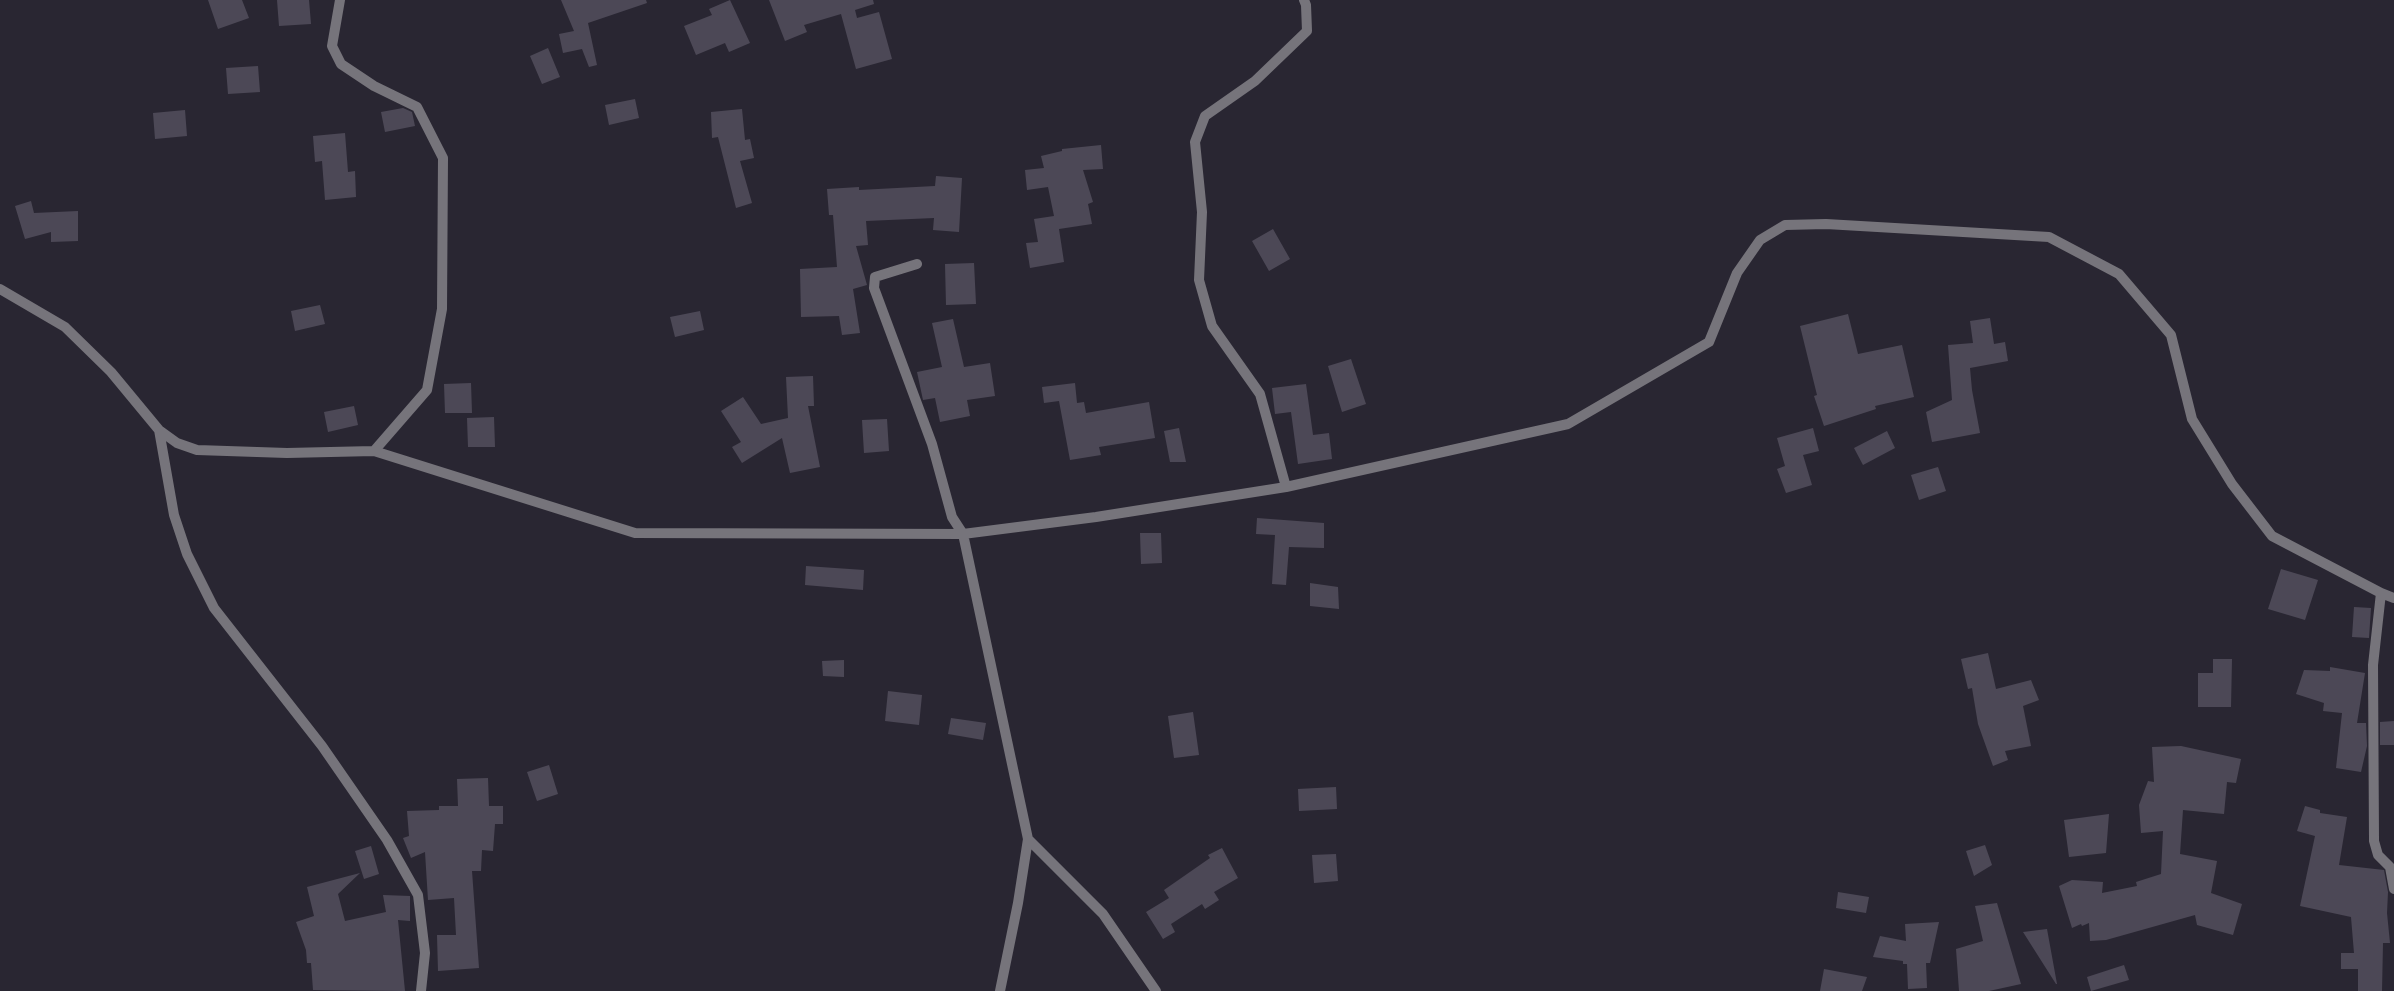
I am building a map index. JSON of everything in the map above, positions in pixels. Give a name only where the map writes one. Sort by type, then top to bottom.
[{"type":"street","points":[[340,0],[332,46],[341,64],[374,86],[417,107],[443,158],[442,310],[427,390],[374,451]]},
{"type":"street","points":[[1286,487],[1260,394],[1212,326],[1199,280],[1202,212],[1195,142],[1204,116],[1255,81],[1307,31],[1306,5],[1304,0]]},
{"type":"street","points":[[2,293],[65,327],[111,372],[159,430],[177,443],[197,450],[287,453],[374,451],[636,533],[963,534],[1096,517],[1286,487],[1568,424],[1709,342],[1737,273],[1760,240],[1785,225],[1826,224],[2049,237],[2119,274],[2171,335],[2192,419],[2232,484],[2272,536],[2394,598]]},
{"type":"street","points":[[917,264],[875,277],[874,288],[932,444],[952,517],[963,534],[1028,839],[1018,903],[1000,991]]},
{"type":"street","points":[[159,430],[174,515],[187,554],[214,608],[322,746],[387,840],[418,895],[425,953],[421,991]]},
{"type":"street","points":[[2381,593],[2373,665],[2374,841],[2378,855],[2390,867],[2394,889]]},
{"type":"street","points":[[1028,839],[1103,914],[1156,991]]},
{"type":"building","points":[[208,0],[242,0],[249,18],[218,29]]},
{"type":"building","points":[[277,0],[309,0],[311,24],[279,26]]},
{"type":"building","points":[[561,0],[646,0],[647,3],[588,23],[597,65],[589,67],[582,49],[563,53],[559,34],[574,31]]},
{"type":"building","points":[[730,0],[750,43],[729,52],[725,43],[696,55],[684,26],[712,15],[709,9]]},
{"type":"building","points":[[769,0],[873,0],[874,4],[855,10],[857,18],[879,12],[892,59],[856,69],[841,14],[804,25],[807,32],[785,41]]},
{"type":"building","points":[[548,48],[560,77],[542,84],[530,56]]},
{"type":"building","points":[[258,66],[260,92],[228,94],[226,68]]},
{"type":"building","points":[[635,99],[639,118],[609,125],[605,105]]},
{"type":"building","points":[[403,108],[412,112],[415,126],[385,132],[381,112]]},
{"type":"building","points":[[742,109],[745,140],[750,139],[754,158],[740,161],[752,203],[736,208],[718,137],[712,138],[711,112]]},
{"type":"building","points":[[185,110],[187,136],[155,139],[153,113]]},
{"type":"building","points":[[345,133],[348,172],[355,171],[356,197],[325,200],[322,161],[315,162],[313,136]]},
{"type":"building","points":[[1101,145],[1103,169],[1083,170],[1093,202],[1088,204],[1092,224],[1059,229],[1064,262],[1030,268],[1026,243],[1038,242],[1034,219],[1054,216],[1048,187],[1027,190],[1025,170],[1044,168],[1041,156],[1062,151],[1062,149]]},
{"type":"building","points":[[936,176],[962,178],[959,232],[933,230],[934,218],[866,221],[868,245],[856,246],[867,285],[853,289],[860,333],[842,335],[839,316],[801,317],[800,269],[837,267],[833,215],[829,215],[827,189],[859,187],[859,190],[935,186]]},
{"type":"building","points":[[31,201],[34,213],[78,211],[78,241],[51,242],[51,232],[25,239],[15,206]]},
{"type":"building","points":[[1273,229],[1290,259],[1269,271],[1252,241]]},
{"type":"building","points":[[974,263],[976,304],[946,305],[945,264]]},
{"type":"building","points":[[320,305],[325,324],[295,331],[291,311]]},
{"type":"building","points":[[700,311],[704,330],[675,337],[670,317]]},
{"type":"building","points":[[1848,314],[1858,354],[1902,345],[1914,397],[1875,406],[1876,409],[1824,426],[1814,396],[1817,395],[1800,326]]},
{"type":"building","points":[[1990,318],[1994,344],[2005,342],[2008,361],[1970,368],[1980,433],[1932,442],[1926,412],[1952,400],[1948,345],[1973,343],[1970,321]]},
{"type":"building","points":[[953,319],[964,367],[990,363],[995,396],[967,400],[970,416],[940,422],[935,398],[923,400],[917,372],[942,367],[932,323]]},
{"type":"building","points":[[1351,359],[1366,404],[1342,412],[1328,366]]},
{"type":"building","points":[[813,376],[814,406],[808,406],[820,467],[790,473],[782,438],[742,463],[732,447],[741,442],[721,411],[743,397],[761,424],[788,418],[786,377]]},
{"type":"building","points":[[471,383],[472,413],[445,413],[444,384]]},
{"type":"building","points":[[1075,383],[1077,403],[1084,402],[1086,413],[1149,402],[1155,438],[1099,447],[1101,455],[1070,460],[1059,401],[1044,403],[1042,387]]},
{"type":"building","points":[[1306,384],[1313,435],[1329,433],[1332,459],[1298,464],[1291,412],[1275,414],[1272,388]]},
{"type":"building","points":[[354,406],[358,425],[328,432],[324,412]]},
{"type":"building","points":[[494,417],[495,447],[468,447],[467,418]]},
{"type":"building","points":[[887,419],[889,451],[864,453],[862,420]]},
{"type":"building","points":[[1179,428],[1186,462],[1170,462],[1164,431]]},
{"type":"building","points":[[1813,428],[1819,451],[1803,455],[1812,485],[1786,493],[1777,469],[1785,466],[1777,438]]},
{"type":"building","points":[[1887,431],[1895,448],[1863,465],[1854,448]]},
{"type":"building","points":[[1938,467],[1946,491],[1919,500],[1911,475]]},
{"type":"building","points":[[1257,518],[1324,523],[1324,548],[1289,547],[1286,585],[1272,584],[1275,535],[1256,534]]},
{"type":"building","points":[[1140,533],[1161,533],[1162,563],[1141,564]]},
{"type":"building","points":[[806,566],[864,570],[863,590],[805,585]]},
{"type":"building","points":[[2281,569],[2318,580],[2305,620],[2268,609]]},
{"type":"building","points":[[1310,583],[1338,587],[1339,609],[1310,606]]},
{"type":"building","points":[[2354,607],[2371,608],[2369,638],[2352,637]]},
{"type":"building","points":[[1988,653],[1996,689],[2031,680],[2039,700],[2023,706],[2031,746],[2005,751],[2008,760],[1993,766],[1978,724],[1972,688],[1968,689],[1961,659]]},
{"type":"building","points":[[2213,659],[2232,659],[2231,707],[2198,707],[2198,673],[2213,673]]},
{"type":"building","points":[[844,660],[844,677],[823,676],[822,661]]},
{"type":"building","points":[[2330,667],[2365,673],[2357,723],[2366,723],[2367,746],[2361,772],[2336,768],[2342,713],[2323,711],[2324,703],[2296,694],[2304,670],[2330,671]]},
{"type":"building","points":[[888,691],[922,695],[919,725],[885,721]]},
{"type":"building","points":[[1193,712],[1199,755],[1174,758],[1168,716]]},
{"type":"building","points":[[951,718],[986,723],[983,740],[948,734]]},
{"type":"building","points":[[2394,721],[2394,745],[2380,745],[2380,722]]},
{"type":"building","points":[[2181,746],[2241,759],[2236,783],[2227,782],[2224,814],[2183,810],[2180,854],[2217,861],[2211,893],[2242,904],[2233,935],[2197,925],[2195,915],[2106,940],[2090,941],[2089,923],[2072,928],[2059,886],[2072,880],[2103,882],[2102,893],[2137,886],[2136,882],[2161,874],[2163,831],[2141,833],[2139,805],[2148,781],[2154,782],[2152,747]]},
{"type":"building","points":[[549,765],[558,794],[537,801],[527,772]]},
{"type":"building","points":[[488,778],[489,806],[503,806],[503,824],[495,824],[493,851],[482,850],[481,871],[472,871],[479,968],[438,971],[437,935],[456,935],[454,898],[428,900],[425,852],[411,858],[403,838],[409,836],[407,811],[439,810],[439,806],[458,806],[457,779]]},
{"type":"building","points":[[1336,787],[1337,809],[1299,811],[1298,789]]},
{"type":"building","points":[[2305,806],[2320,810],[2320,813],[2347,817],[2339,865],[2384,870],[2388,892],[2387,913],[2390,943],[2383,943],[2382,991],[2358,991],[2358,969],[2341,969],[2341,953],[2354,953],[2351,917],[2300,906],[2315,836],[2297,831]]},
{"type":"building","points":[[2109,814],[2106,853],[2069,857],[2064,820]]},
{"type":"building","points":[[1985,845],[1992,865],[1974,876],[1966,851]]},
{"type":"building","points":[[371,846],[379,874],[364,879],[355,851]]},
{"type":"building","points":[[1222,848],[1238,878],[1214,892],[1219,900],[1205,909],[1202,904],[1171,924],[1175,932],[1163,939],[1146,912],[1169,898],[1164,890],[1210,858],[1208,855]]},
{"type":"building","points":[[1336,854],[1338,881],[1314,883],[1312,855]]},
{"type":"building","points":[[360,873],[338,894],[345,921],[386,912],[383,895],[410,896],[410,921],[398,920],[405,991],[313,990],[311,963],[307,963],[306,950],[296,922],[314,916],[307,887]]},
{"type":"building","points":[[1838,892],[1869,897],[1866,913],[1836,908]]},
{"type":"building","points":[[1997,903],[2021,984],[1989,991],[1959,991],[1956,949],[1983,941],[1975,906]]},
{"type":"building","points":[[1939,922],[1930,963],[1926,963],[1927,988],[1908,989],[1907,964],[1903,964],[1903,961],[1873,957],[1880,936],[1906,941],[1905,924]]},
{"type":"building","points":[[2047,929],[2057,984],[2023,932]]},
{"type":"building","points":[[2124,965],[2129,980],[2091,991],[2087,977]]},
{"type":"building","points":[[1824,969],[1867,977],[1862,991],[1820,991]]}]
